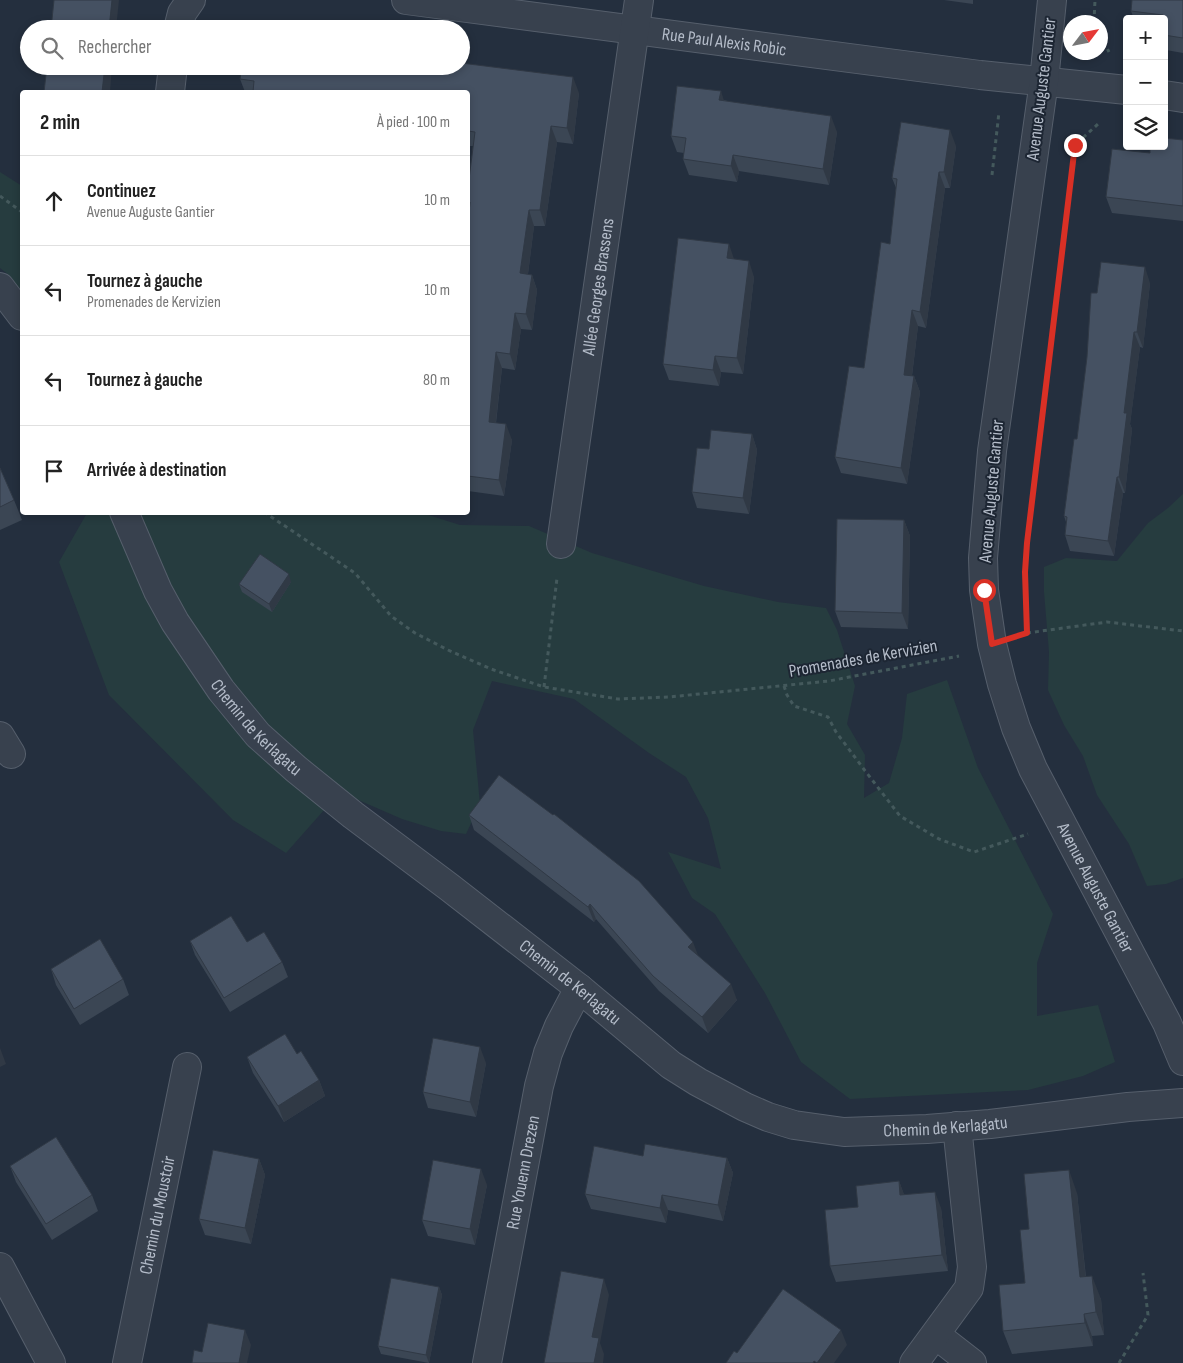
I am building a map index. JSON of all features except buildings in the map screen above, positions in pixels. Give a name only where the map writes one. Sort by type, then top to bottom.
[{"type":"street","points":[[180,20],[182,13],[191,0]]},
{"type":"street","name":"Rue Paul Alexis Robic","points":[[406,0],[980,75],[1118,89]]},
{"type":"street","name":"Allée Georges Brassens","points":[[561,544],[639,0]]},
{"type":"street","name":"Avenue Auguste Gantier","points":[[1052,0],[1044,81],[992,452],[983,558],[984,590],[992,644],[1002,684],[1016,728],[1033,769],[1162,1014],[1183,1062]]},
{"type":"street","points":[[170,90],[172,75]]},
{"type":"street","points":[[1168,96],[1183,98]]},
{"type":"street","points":[[0,287],[20,313]]},
{"type":"street","name":"Chemin de Kerlagatu","points":[[125,515],[158,591],[175,622],[221,690],[258,735],[353,815],[579,988],[671,1065],[698,1082],[768,1117],[794,1125],[844,1132],[910,1130],[990,1124],[1152,1104],[1183,1102]]},
{"type":"street","name":"Rue Youenn Drezen","points":[[487,1363],[541,1077],[559,1026],[579,988]]},
{"type":"street","name":"Chemin du Moustoir","points":[[127,1363],[187,1067]]},
{"type":"street","points":[[914,1363],[969,1288],[972,1267],[957,1126]]},
{"type":"street","points":[[0,1267],[51,1363]]},
{"type":"street","points":[[936,1335],[972,1363]]},
{"type":"path","points":[[1094,15],[1095,0]]},
{"type":"path","points":[[1028,642],[1025,572],[1027,543],[1075,145],[1105,117],[1118,89],[1113,59],[1108,50]]},
{"type":"path","points":[[0,196],[20,211]]},
{"type":"path","name":"Promenades de Kervizien","points":[[268,515],[355,573],[391,616],[415,633],[490,669],[544,687],[618,699],[669,697],[829,681],[958,656],[1027,633],[1107,622],[1183,631]]},
{"type":"path","points":[[544,687],[561,544]]},
{"type":"path","points":[[784,686],[794,706],[828,717],[836,732],[900,816],[939,839],[974,852],[1062,823]]},
{"type":"path","points":[[1119,1363],[1148,1316],[1143,1273]]},
{"type":"green space","points":[[0,172],[20,185],[20,289],[9,275],[0,268]]},
{"type":"green space","points":[[1183,494],[1183,878],[1166,884],[1147,886],[1129,844],[1097,795],[1083,756],[1064,725],[1048,690],[1049,652],[1044,567],[1066,558],[1117,561],[1148,523]]},
{"type":"green space","points":[[86,515],[428,515],[460,525],[529,526],[592,553],[704,586],[778,602],[826,608],[837,630],[855,686],[847,724],[865,755],[864,798],[889,783],[902,738],[907,694],[947,680],[978,768],[1053,914],[1037,963],[1037,1016],[1098,1005],[1115,1062],[1083,1076],[1028,1090],[850,1099],[801,1062],[765,993],[715,914],[692,898],[668,852],[721,869],[708,818],[686,777],[574,699],[492,681],[473,730],[480,804],[466,834],[441,831],[402,819],[340,792],[286,853],[233,820],[109,695],[59,562]]},
{"type":"route","points":[[984,590],[992,644],[1027,633],[1025,572],[1027,543],[1075,145]]}]
